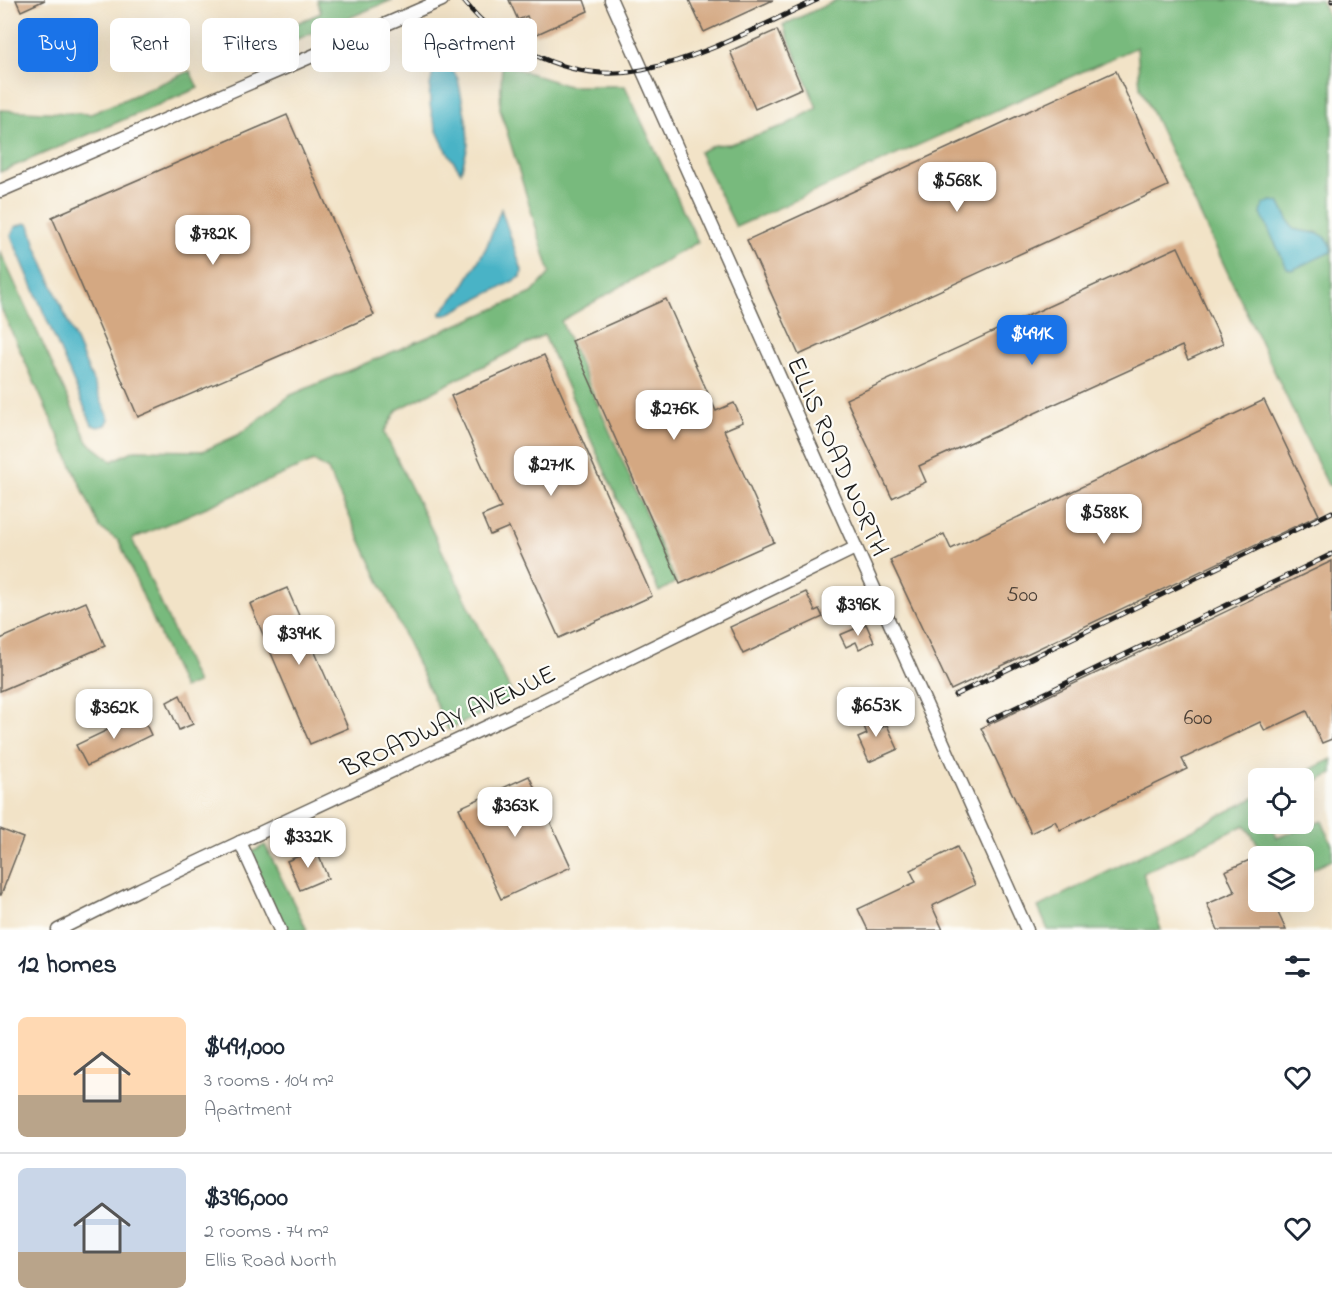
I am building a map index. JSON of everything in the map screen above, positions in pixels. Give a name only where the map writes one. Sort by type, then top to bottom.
[{"type":"street","points":[[0,191],[442,0]]},
{"type":"street","name":"ELLIS ROAD NORTH","points":[[610,0],[1027,930]]},
{"type":"street","name":"BROADWAY AVENUE","points":[[58,930],[441,749],[855,548]]},
{"type":"street","points":[[240,842],[280,930]]},
{"type":"green space","points":[[317,0],[392,0],[348,18],[311,18],[311,33],[299,38],[299,22],[321,13]]},
{"type":"green space","points":[[837,0],[1321,0],[1332,25],[1332,486],[1328,485],[1140,87],[1137,47],[736,227],[699,152],[714,145],[730,144],[786,125],[817,108],[783,25]],"holes":[[[1279,202],[1293,229],[1306,233],[1317,232],[1331,252],[1261,214]]]},
{"type":"green space","points":[[190,71],[198,88],[0,172],[0,110],[91,114]]},
{"type":"green space","points":[[502,72],[526,72],[568,86],[625,86],[698,242],[561,321],[676,582],[659,592],[544,335],[397,410],[384,432],[514,698],[448,730],[328,470],[314,461],[132,539],[197,683],[183,688],[119,541],[100,528],[0,306],[0,251],[88,442],[112,461],[135,450],[203,451],[238,435],[291,395],[532,293],[550,273],[500,109]]},
{"type":"green space","points":[[1332,759],[1332,774],[1314,783],[1314,768]]},
{"type":"green space","points":[[1248,801],[1248,829],[1245,825],[1143,873],[1161,930],[1048,930],[1038,907]]},
{"type":"green space","points":[[1322,821],[1332,845],[1332,860],[1314,868],[1314,846],[1259,846],[1251,834],[1275,834],[1277,838],[1288,834],[1314,834],[1314,824]]},
{"type":"green space","points":[[265,845],[307,930],[284,930],[251,859],[252,852]]},
{"type":"water","points":[[433,72],[454,72],[458,79],[467,125],[468,145],[461,172],[446,149],[435,125],[431,112],[430,85]]},
{"type":"water","points":[[1271,201],[1279,202],[1293,229],[1318,234],[1328,239],[1331,252],[1292,270],[1287,268],[1261,214],[1263,205]]},
{"type":"water","points":[[501,209],[522,270],[521,277],[446,315],[441,315],[441,312],[461,290],[486,248]]},
{"type":"water","points":[[25,223],[30,225],[36,246],[109,419],[106,425],[98,427],[92,425],[11,236],[15,227]]},
{"type":"building","points":[[16,0],[45,0],[21,11]]},
{"type":"building","points":[[509,0],[584,0],[588,11],[537,34],[537,18],[527,16],[517,18]]},
{"type":"building","points":[[689,0],[773,0],[704,32]]},
{"type":"building","points":[[777,30],[802,88],[755,109],[730,51]]},
{"type":"building","points":[[1116,71],[1168,186],[799,355],[747,240]]},
{"type":"building","points":[[287,115],[374,315],[138,417],[52,217]]},
{"type":"building","points":[[1178,247],[1223,344],[1188,360],[1182,346],[919,466],[926,482],[892,498],[846,399]]},
{"type":"building","points":[[666,299],[716,411],[734,403],[743,422],[724,430],[774,542],[680,584],[572,341]]},
{"type":"building","points":[[544,355],[652,596],[559,638],[509,527],[490,535],[482,516],[501,508],[451,396]]},
{"type":"building","points":[[1264,400],[1319,515],[951,690],[890,560],[944,534],[951,549]]},
{"type":"building","points":[[1332,561],[1332,739],[1322,743],[1307,711],[1265,731],[1260,722],[1182,759],[1187,769],[1060,830],[1055,821],[1031,833],[981,728]]},
{"type":"building","points":[[287,588],[348,728],[310,744],[250,604]]},
{"type":"building","points":[[806,592],[815,611],[819,609],[823,617],[743,654],[730,627]]},
{"type":"building","points":[[86,602],[105,646],[0,691],[0,639]]},
{"type":"building","points":[[866,624],[874,642],[859,649],[856,642],[846,647],[840,635]]},
{"type":"building","points":[[180,695],[193,724],[179,730],[167,702]]},
{"type":"building","points":[[870,709],[879,729],[887,725],[898,749],[869,762],[858,738],[867,734],[859,714]]},
{"type":"building","points":[[141,714],[151,735],[87,766],[76,745]]},
{"type":"building","points":[[529,776],[571,867],[501,899],[459,808]]},
{"type":"building","points":[[0,829],[23,838],[1,895],[0,895]]},
{"type":"building","points":[[957,847],[975,885],[932,906],[943,930],[868,930],[858,909],[916,882],[910,870]]},
{"type":"building","points":[[316,849],[328,878],[300,890],[287,861]]},
{"type":"building","points":[[1248,861],[1248,912],[1278,912],[1286,930],[1218,930],[1207,904],[1235,892],[1225,871]]},
{"type":"railway","points":[[463,0],[494,31],[531,53],[557,64],[599,73],[642,70],[687,58],[817,0]]},
{"type":"railway","points":[[955,695],[1332,512]]},
{"type":"railway","points":[[988,721],[1332,554]]}]
